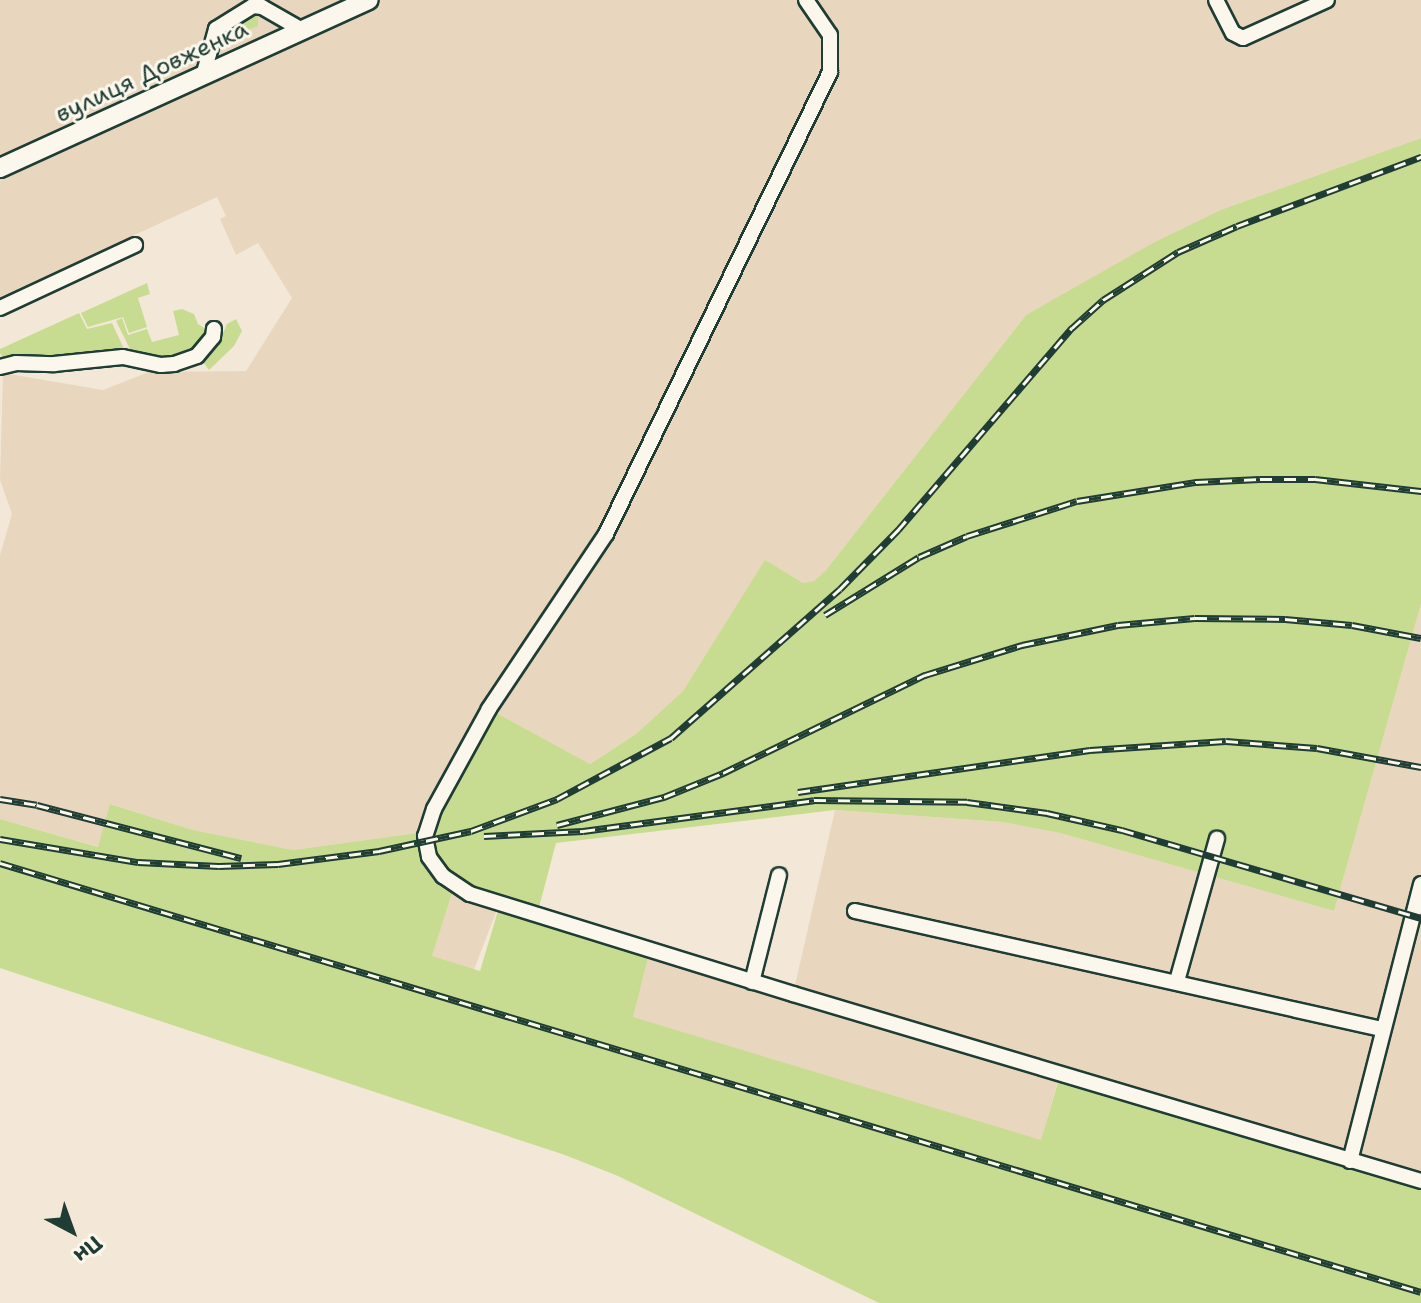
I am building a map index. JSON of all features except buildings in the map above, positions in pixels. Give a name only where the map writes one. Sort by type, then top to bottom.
[{"type":"main road","name":"вулиця Довженка","points":[[0,168],[368,0]]},
{"type":"street","points":[[806,0],[830,35],[833,51],[826,83],[614,519],[581,577],[489,709],[434,809],[425,836],[427,852],[435,868],[470,894],[752,982],[1421,1181]]},
{"type":"street","points":[[1216,0],[1233,33],[1243,38],[1327,0]]},
{"type":"street","points":[[203,76],[216,29],[253,6],[262,7],[302,30]]},
{"type":"street","points":[[0,308],[135,245]]},
{"type":"street","points":[[0,367],[16,363],[54,364],[123,357],[174,364],[197,356],[213,337],[214,329]]},
{"type":"street","points":[[1177,981],[1217,839]]},
{"type":"street","points":[[752,982],[779,875]]},
{"type":"street","points":[[1350,1161],[1381,1029],[1421,884]]},
{"type":"street","points":[[855,911],[1381,1029]]},
{"type":"shaded area","points":[[0,0],[1421,0],[1421,138],[1223,209],[1026,315],[826,570],[814,581],[803,583],[765,561],[683,691],[636,734],[590,764],[489,709],[426,832],[293,850],[193,830],[111,804],[99,847],[0,819],[0,555],[12,514],[0,480],[3,373],[103,390],[149,372],[246,371],[292,298],[258,243],[236,255],[220,219],[226,216],[217,197],[0,297]]},
{"type":"shaded area","points":[[1421,604],[1421,1181],[1060,1073],[1041,1141],[632,1017],[650,950],[793,994],[835,810],[1002,822],[1060,833],[1334,911]]},
{"type":"shaded area","points":[[454,885],[500,903],[473,973],[427,955]]},
{"type":"green space","points":[[253,12],[258,16],[258,26],[230,36],[226,26]]},
{"type":"green space","points":[[1421,138],[1421,604],[1334,911],[1060,833],[1002,822],[835,810],[556,843],[537,915],[650,950],[633,1017],[1041,1140],[1061,1072],[1421,1181],[1421,1303],[879,1303],[618,1176],[565,1155],[0,968],[0,819],[98,847],[110,804],[193,830],[293,850],[425,832],[489,709],[590,764],[636,734],[683,691],[765,560],[803,583],[814,581],[826,570],[1026,315],[1153,243],[1223,209]],"holes":[[[454,886],[500,904],[480,971],[432,956]]]},
{"type":"green space","points":[[147,283],[150,294],[138,298],[147,327],[129,333],[123,317],[88,327],[81,313]]},
{"type":"green space","points":[[182,309],[194,314],[198,324],[209,331],[195,352],[173,361],[132,353],[116,321],[122,318],[128,335],[147,329],[152,342],[179,335],[173,311]]},
{"type":"green space","points":[[79,313],[87,329],[112,323],[125,351],[33,359],[10,355],[2,357],[0,349]]},
{"type":"green space","points":[[236,319],[242,331],[234,346],[209,370],[201,359],[219,342],[227,324]]},
{"type":"railway","points":[[0,839],[138,862],[219,866],[278,864],[379,851],[471,831],[557,799],[671,738],[840,589],[898,530],[1072,328],[1103,300],[1178,252],[1237,226],[1421,157]]},
{"type":"railway","points":[[825,615],[919,557],[967,536],[1077,501],[1196,482],[1260,479],[1315,479],[1421,491]]},
{"type":"railway","points":[[557,825],[664,797],[723,773],[925,675],[1022,645],[1118,625],[1195,618],[1285,619],[1352,625],[1421,638]]},
{"type":"railway","points":[[798,792],[1090,750],[1226,741],[1317,748],[1421,767]]},
{"type":"railway","points":[[0,799],[37,805],[241,858]]},
{"type":"railway","points":[[484,836],[583,831],[814,800],[967,802],[1047,813],[1122,830],[1421,918]]},
{"type":"railway","points":[[0,863],[1421,1292]]}]
